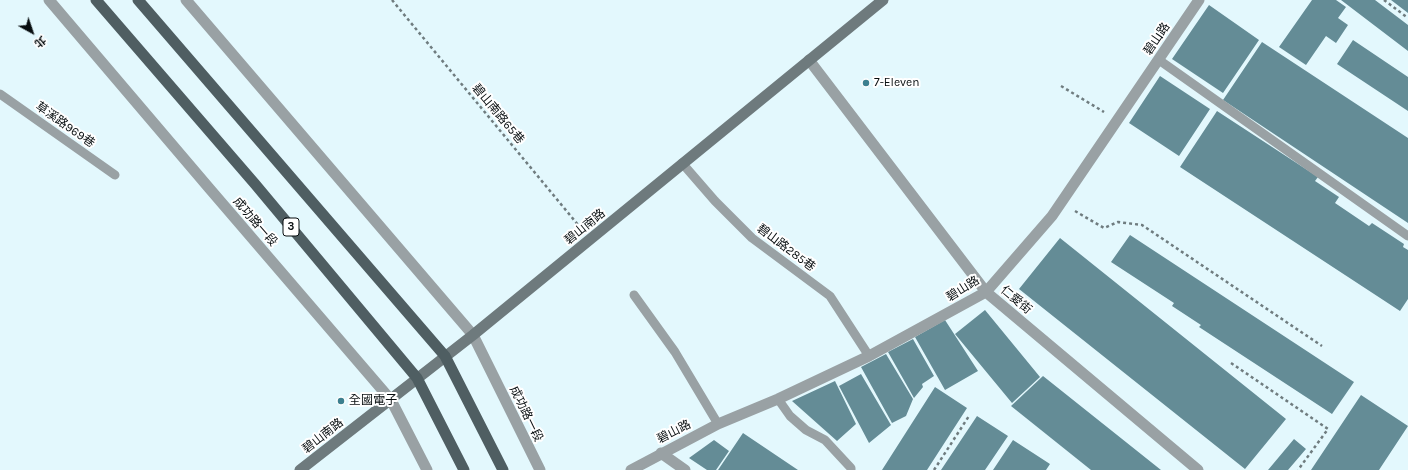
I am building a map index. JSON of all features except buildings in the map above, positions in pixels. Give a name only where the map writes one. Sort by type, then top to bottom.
[{"type":"main road","name":"成功路一段","points":[[96,0],[260,190],[418,378],[464,470]]},
{"type":"main road","points":[[138,0],[445,356],[503,470]]},
{"type":"main road","name":"碧山南路","points":[[300,470],[473,335],[883,0]]},
{"type":"street","name":"成功路一段","points":[[50,0],[391,400],[427,470]]},
{"type":"street","name":"成功路一段","points":[[186,0],[473,335],[540,470]]},
{"type":"street","name":"碧山路","points":[[631,470],[718,424],[778,399],[869,356],[986,292],[1052,216],[1200,0]]},
{"type":"street","name":"仁愛街","points":[[810,60],[986,292],[1198,470]]},
{"type":"street","points":[[661,453],[685,470]]},
{"type":"lane","points":[[1159,60],[1408,236]]},
{"type":"lane","name":"草溪路969巷","points":[[0,94],[115,175]]},
{"type":"lane","name":"碧山路285巷","points":[[682,163],[752,238],[830,296],[869,356]]},
{"type":"lane","points":[[634,295],[675,352],[718,424]]},
{"type":"lane","points":[[778,399],[790,416],[806,430],[824,440],[851,468],[851,470]]},
{"type":"path","name":"碧山南路65巷","points":[[392,0],[590,239]]},
{"type":"path","points":[[1384,0],[1408,18]]},
{"type":"path","points":[[1061,86],[1117,120]]},
{"type":"path","points":[[1061,203],[1104,228],[1118,222],[1142,225],[1322,346]]},
{"type":"path","points":[[1231,363],[1328,429],[1298,470]]},
{"type":"path","points":[[934,470],[969,416]]},
{"type":"place","name":"7-Eleven","points":[[866,83]]},
{"type":"place","name":"全國電子","points":[[341,401]]}]
